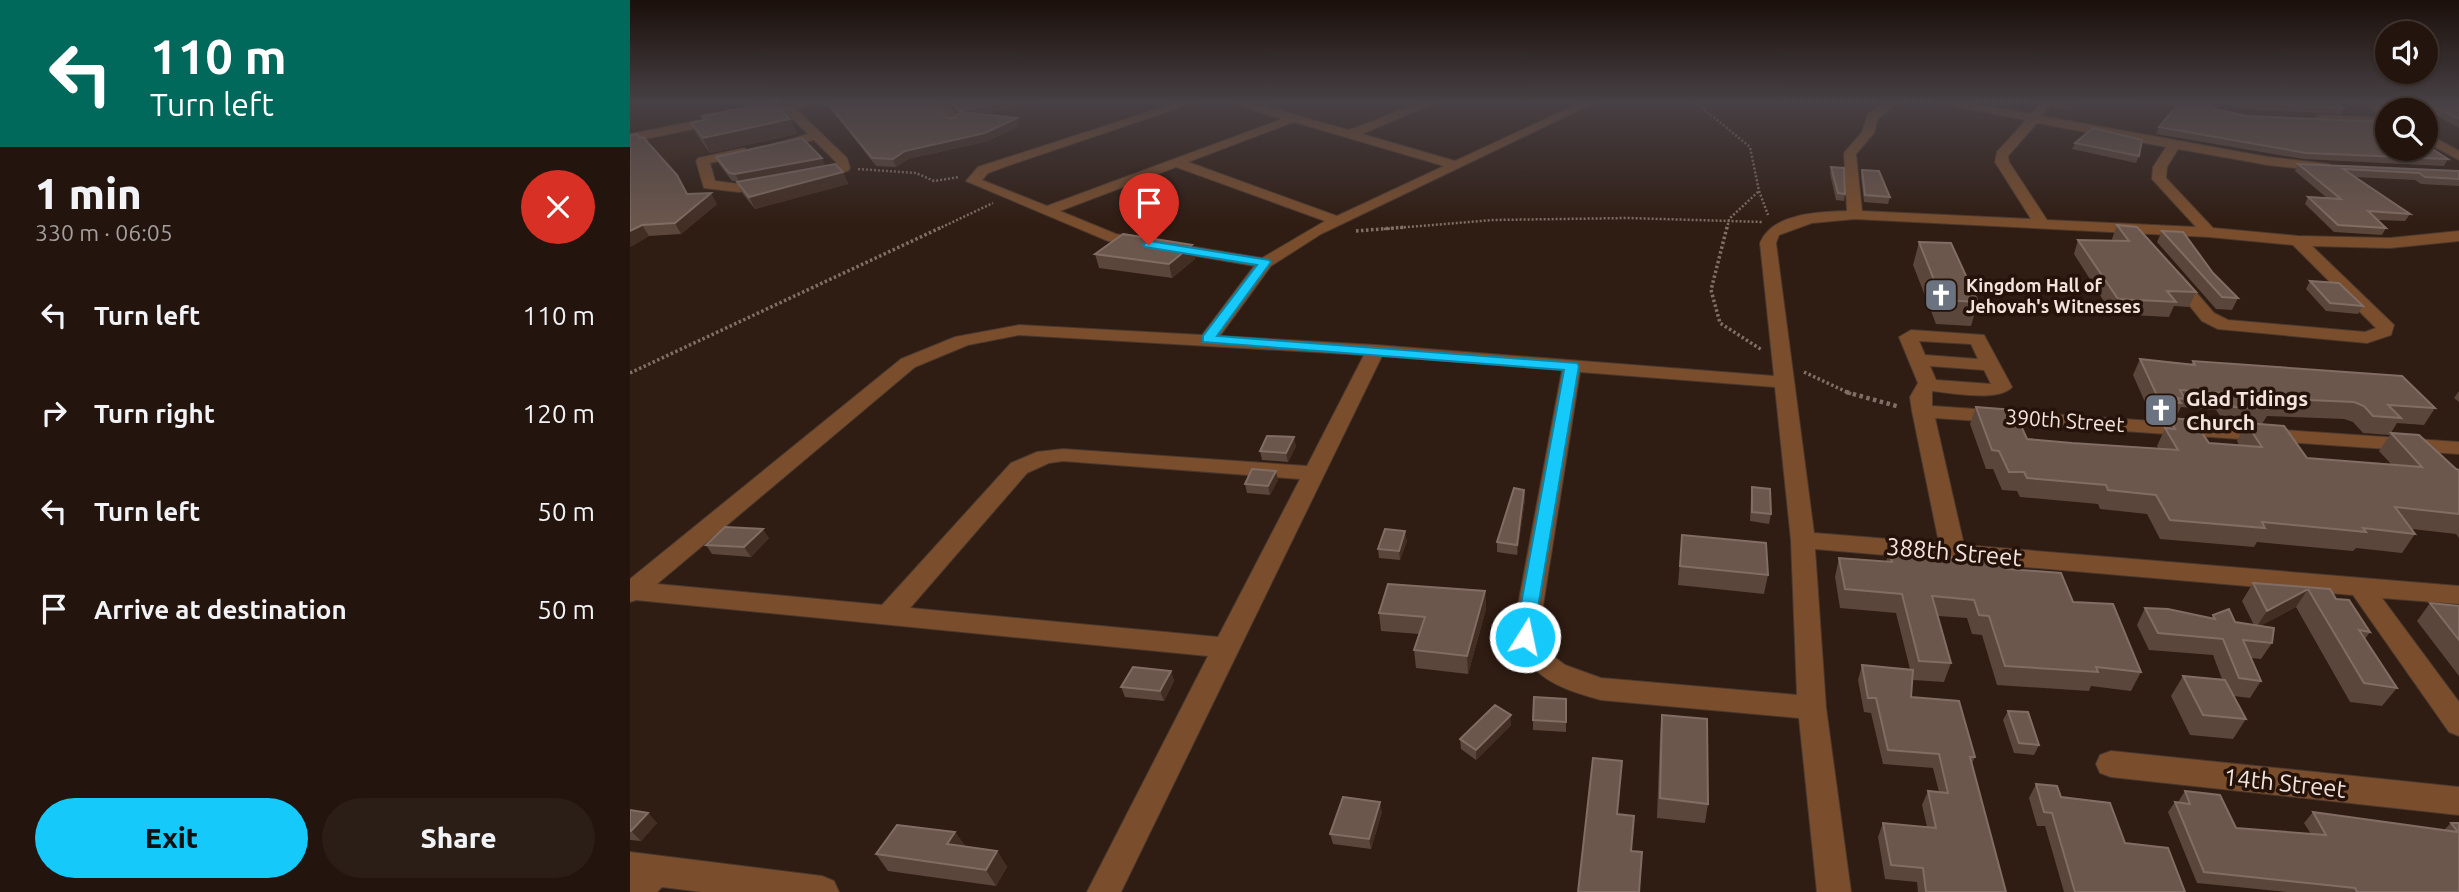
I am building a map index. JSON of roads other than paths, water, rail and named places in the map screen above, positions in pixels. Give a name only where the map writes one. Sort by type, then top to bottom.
[{"type":"street","points":[[780,144],[703,160],[709,186],[739,188],[843,168],[842,161],[824,144]]},
{"type":"street","points":[[1062,144],[983,170],[974,181],[1125,241],[1265,262]]},
{"type":"street","points":[[1047,211],[1224,144]]},
{"type":"street","points":[[1384,144],[1456,165]]},
{"type":"street","points":[[1208,339],[1265,262],[1316,231],[1502,144]]},
{"type":"street","points":[[1855,215],[1850,153],[1858,144]]},
{"type":"street","points":[[2011,144],[2002,155],[2002,162],[2042,224]]},
{"type":"street","points":[[2167,144],[2268,161],[2335,167]]},
{"type":"street","points":[[2438,144],[2459,156]]},
{"type":"street","points":[[2174,145],[2160,167],[2160,179],[2209,232]]},
{"type":"street","points":[[1174,162],[1338,221]]},
{"type":"street","points":[[1834,892],[1812,708],[1802,540],[1768,237],[1772,232],[1793,223],[1829,215],[1855,215],[2209,232],[2298,241],[2390,243],[2459,236]]},
{"type":"street","points":[[2135,230],[2151,249]]},
{"type":"street","points":[[2167,269],[2208,317],[2224,325],[2367,338],[2385,331],[2385,325],[2298,241]]},
{"type":"street","points":[[632,592],[908,363],[965,339],[1019,330],[1208,339],[1783,382]]},
{"type":"street","points":[[1929,386],[1908,337],[1911,335],[1975,338],[1980,341],[2002,387],[1929,386],[1923,388],[1920,397],[1953,551]]},
{"type":"street","points":[[1104,892],[1376,350]]},
{"type":"street","points":[[1572,366],[1525,637],[1534,656],[1551,671],[1601,689],[1812,708]]},
{"type":"street","name":"390th Street","points":[[1922,411],[2459,448]]},
{"type":"street","points":[[889,615],[1019,468],[1045,457],[1063,454],[1314,474]]},
{"type":"street","name":"388th Street","points":[[1802,540],[2459,595]]},
{"type":"street","points":[[2361,587],[2459,724]]},
{"type":"street","points":[[632,592],[1226,648]]},
{"type":"street","name":"14th Street","points":[[2111,764],[2459,801]]},
{"type":"street","points":[[641,876],[822,892]]},
{"type":"place","name":"Kingdom Hall of Jehovah's Witnesses","points":[[1941,295]]},
{"type":"place","name":"Glad Tidings Church","points":[[2161,410]]}]
